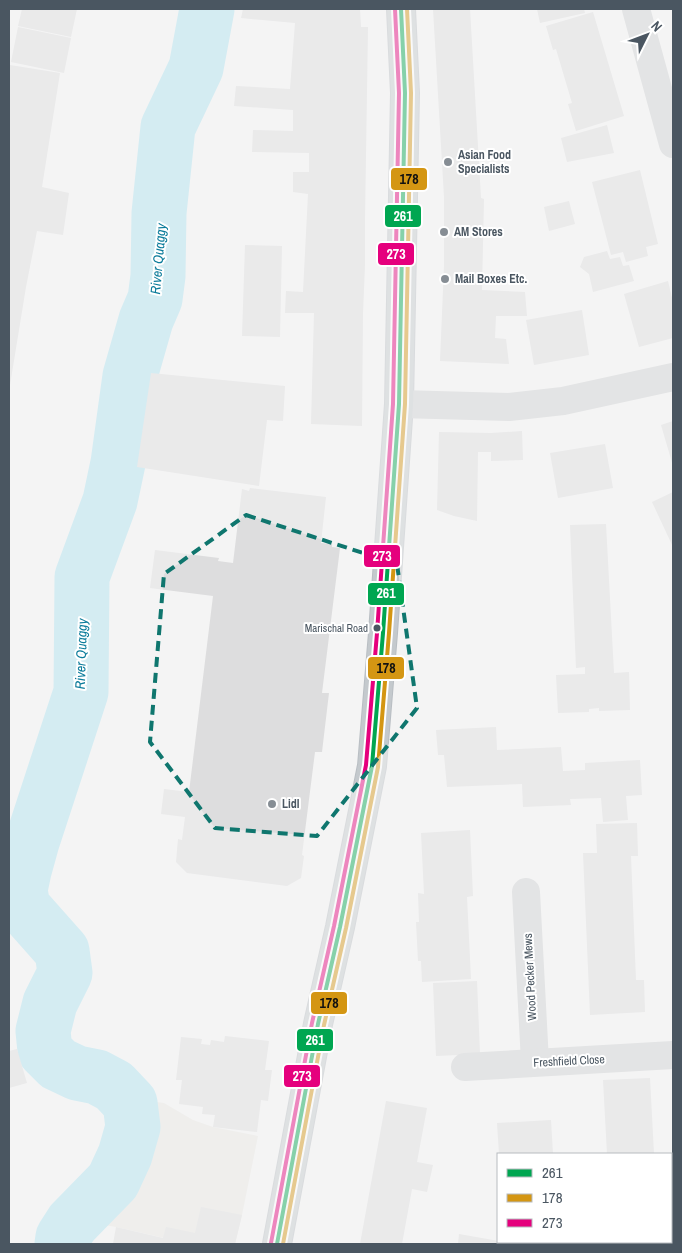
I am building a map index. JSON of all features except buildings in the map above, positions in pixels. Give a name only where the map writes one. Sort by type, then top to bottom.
[{"type":"highway","points":[[277,1244],[318,1024],[340,927],[372,766],[384,633],[399,404],[405,93],[401,9]]},
{"type":"street","points":[[636,9],[673,144]]},
{"type":"street","points":[[399,404],[509,407],[564,401],[673,377]]},
{"type":"street","name":"Wood Pecker Mews","points":[[526,892],[535,1062]]},
{"type":"street","name":"Freshfield Close","points":[[465,1067],[673,1055]]},
{"type":"highlighted area","points":[[246,515],[397,564],[417,708],[317,836],[215,828],[150,742],[164,574]]},
{"type":"shaded area","points":[[142,1100],[164,1103],[193,1120],[213,1127],[258,1136],[235,1244],[190,1244],[85,1222],[127,1179],[144,1135],[146,1119]]},
{"type":"waterway","name":"River Quaggy","points":[[62,1244],[63,1237],[72,1223],[113,1181],[125,1155],[133,1127],[130,1103],[114,1086],[97,1077],[77,1073],[58,1064],[45,1051],[43,1031],[50,1003],[65,973],[62,951],[23,907],[20,890],[32,842],[81,692],[82,577],[110,501],[118,463],[130,376],[146,320],[155,299],[158,276],[159,213],[168,127],[196,68],[207,9]]},
{"type":"transit line","name":"273","points":[[271,1243],[312,1023],[334,926],[366,765],[393,404],[399,93],[395,9]]},
{"type":"transit line","name":"261","points":[[277,1244],[318,1024],[340,927],[372,766],[399,404],[405,93],[401,9]]},
{"type":"transit line","name":"178","points":[[283,1244],[324,1025],[346,928],[378,767],[405,404],[411,93],[407,9]]},
{"type":"place","name":"Asian Food Specialists","points":[[448,162]]},
{"type":"place","name":"AM Stores","points":[[444,232]]},
{"type":"place","name":"Mail Boxes Etc.","points":[[445,279]]},
{"type":"place","name":"Marischal Road","points":[[377,628]]},
{"type":"place","name":"Lidl","points":[[272,804]]}]
